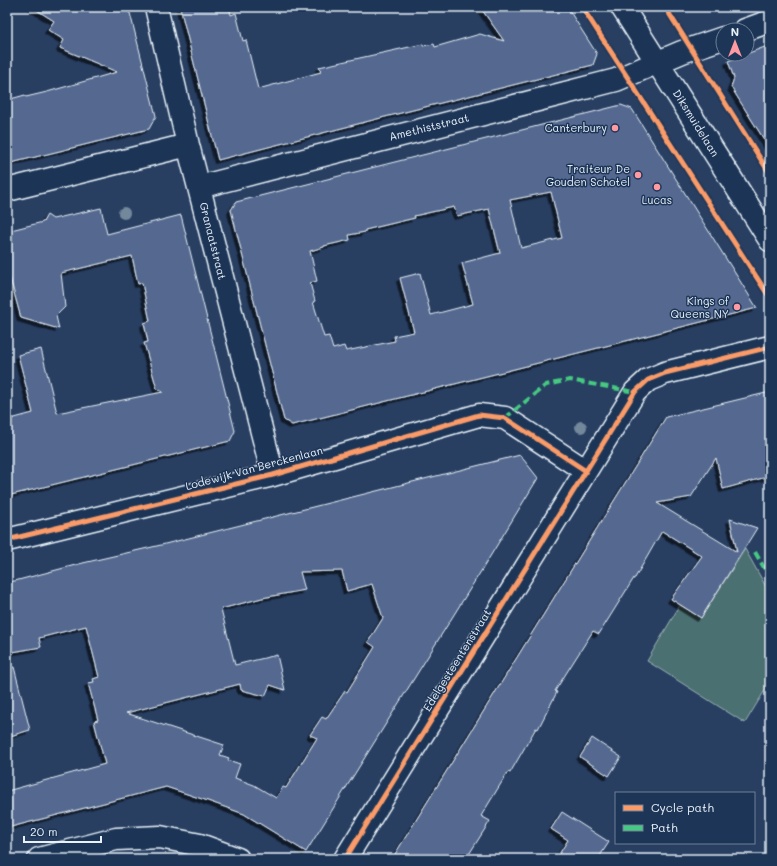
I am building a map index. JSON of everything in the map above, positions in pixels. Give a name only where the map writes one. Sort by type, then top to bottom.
[{"type":"street","name":"Granaatstraat","points":[[156,7],[188,145],[273,475]]},
{"type":"street","name":"Diksmuidelaan","points":[[622,7],[770,240]]},
{"type":"street","points":[[755,26],[770,21]]},
{"type":"street","name":"Amethiststraat","points":[[199,187],[616,80],[682,52],[715,41]]},
{"type":"street","points":[[7,190],[188,145]]},
{"type":"street","name":"Edelgesteentenstraat","points":[[345,859],[635,392],[648,380],[665,373],[770,347]]},
{"type":"street","name":"Lodewijk Van Berckenlaan","points":[[7,540],[273,475],[479,415],[505,418],[586,471]]},
{"type":"street","points":[[39,859],[116,839],[160,836],[200,845],[238,859]]},
{"type":"green space","points":[[745,549],[770,594],[770,682],[745,723],[647,661],[680,605],[701,618]]},
{"type":"building","points":[[32,7],[121,7],[130,13],[156,116],[149,129],[7,164],[7,100],[25,95],[26,97],[47,92],[117,72],[60,48],[64,40],[48,30],[54,21]]},
{"type":"building","points":[[180,7],[229,7],[231,15],[236,13],[243,41],[246,40],[258,89],[321,72],[319,67],[423,44],[423,46],[434,44],[435,47],[480,34],[504,41],[480,7],[567,7],[597,54],[593,65],[218,160]]},
{"type":"building","points":[[770,45],[770,149],[731,87],[734,78],[728,62],[755,62],[755,51]]},
{"type":"building","points":[[621,105],[632,109],[757,308],[292,425],[284,420],[231,210],[236,202]],"holes":[[[551,192],[562,238],[521,248],[510,200]],[[454,207],[457,216],[489,209],[500,253],[462,263],[473,304],[431,315],[420,273],[400,278],[414,332],[394,336],[395,341],[346,351],[344,346],[333,349],[329,336],[324,337],[313,302],[315,301],[310,283],[317,281],[310,251],[350,240],[349,235],[365,232],[365,230],[415,218],[414,216]]]},
{"type":"building","points":[[101,208],[107,234],[181,215],[235,431],[230,441],[7,496],[7,420],[33,413],[18,355],[41,349],[57,413],[163,392],[157,389],[144,343],[148,342],[144,323],[150,321],[142,283],[138,284],[132,256],[61,273],[65,307],[56,316],[59,329],[21,318],[10,278],[7,278],[7,231],[43,222],[47,215],[53,219]]},
{"type":"building","points":[[770,392],[770,476],[723,489],[716,458],[691,497],[657,503],[737,552],[730,519],[757,528],[701,618],[671,599],[702,556],[662,531],[635,578],[599,634],[593,631],[555,691],[557,692],[538,729],[536,728],[510,773],[508,772],[481,816],[490,821],[466,859],[392,859],[666,417]]},
{"type":"building","points":[[520,455],[538,478],[306,852],[244,814],[166,787],[7,828],[7,791],[105,764],[94,721],[98,720],[88,683],[94,682],[93,679],[99,677],[86,626],[39,638],[41,647],[7,653],[7,583],[83,563],[161,545]],"holes":[[[342,571],[347,591],[372,584],[383,618],[368,642],[375,647],[347,692],[345,691],[326,719],[322,717],[310,735],[317,738],[286,788],[283,787],[276,798],[254,785],[235,778],[240,764],[228,760],[229,758],[220,755],[224,745],[126,713],[240,684],[241,690],[265,696],[270,685],[285,690],[277,655],[235,665],[221,609],[262,598],[305,590],[300,572]]]},
{"type":"building","points":[[14,667],[30,730],[7,737],[7,668]]},
{"type":"building","points":[[592,738],[621,757],[609,776],[580,757]]},
{"type":"building","points":[[562,812],[609,842],[598,859],[556,859],[568,840],[551,829]]},
{"type":"marked path","points":[[505,418],[546,385],[570,380],[635,392]]},
{"type":"marked path","points":[[755,552],[770,578]]},
{"type":"cycle path","points":[[582,7],[770,298]]},
{"type":"cycle path","points":[[665,7],[770,174]]},
{"type":"cycle path","points":[[345,859],[635,392],[648,380],[665,373],[770,347]]},
{"type":"cycle path","points":[[7,540],[273,475],[479,415],[505,418],[586,471]]},
{"type":"place","name":"Canterbury","points":[[615,128]]},
{"type":"place","name":"Traiteur De Gouden Schotel","points":[[638,175]]},
{"type":"place","name":"Lucas","points":[[657,187]]},
{"type":"place","name":"Kings of Queens NY","points":[[737,307]]}]
